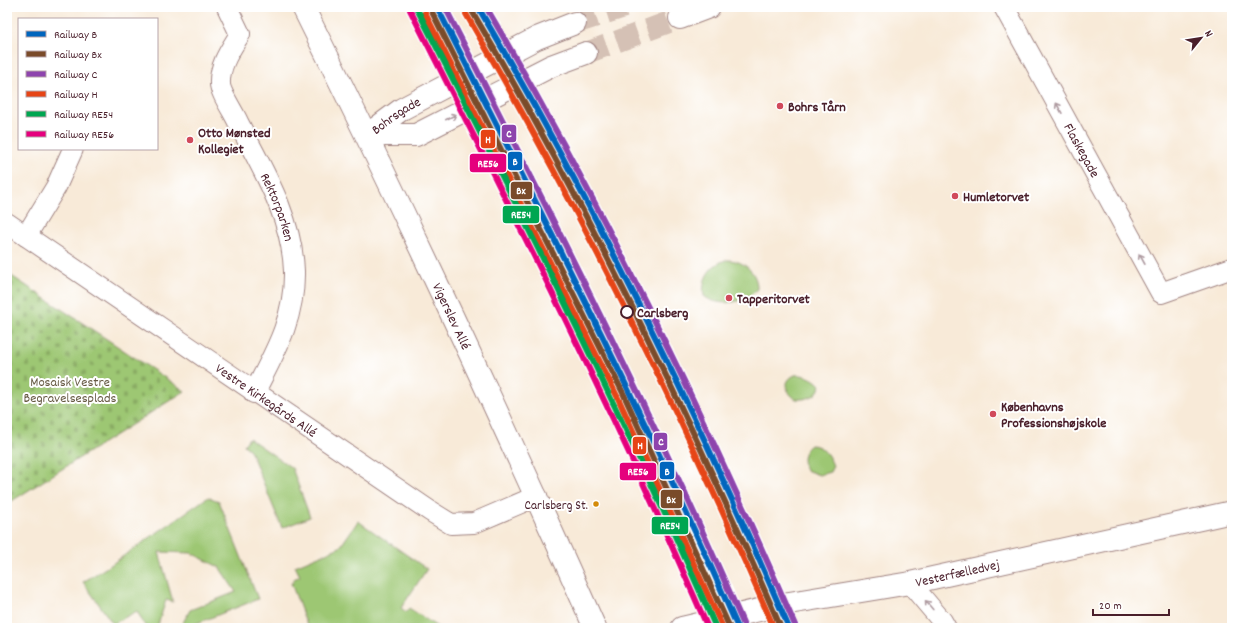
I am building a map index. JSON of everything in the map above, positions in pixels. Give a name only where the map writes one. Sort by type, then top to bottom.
[{"type":"street","name":"Rektorparken","points":[[227,7],[240,34],[224,60],[219,85],[282,208],[290,239],[294,271],[292,303],[284,334],[254,393]]},
{"type":"street","name":"Vigerslev Allé","points":[[303,7],[367,135],[536,496],[595,628]]},
{"type":"street","points":[[680,18],[709,7]]},
{"type":"street","name":"Flaskegade","points":[[1004,7],[1161,293],[1232,268]]},
{"type":"street","name":"Bohrsgade","points":[[367,135],[402,109],[537,38],[575,23]]},
{"type":"street","name":"Bohrsgade","points":[[367,135],[416,135],[551,66],[586,53]]},
{"type":"street","points":[[26,236],[56,187],[73,150]]},
{"type":"street","name":"Vestre Kirkegårds Allé","points":[[7,223],[254,393],[423,507],[451,524],[474,523],[536,496]]},
{"type":"street","name":"Vesterfælledvej","points":[[682,628],[789,603],[910,583],[1232,512]]},
{"type":"street","points":[[910,583],[942,621],[946,628]]},
{"type":"green space","points":[[726,260],[738,262],[748,268],[755,277],[757,289],[746,298],[739,301],[724,303],[710,300],[704,296],[703,290],[705,278],[715,265]]},
{"type":"green space","name":"Mosaisk Vestre Begravelsesplads","points":[[7,273],[185,391],[7,504]]},
{"type":"green space","points":[[795,375],[801,375],[815,380],[820,385],[817,392],[811,397],[796,399],[790,394],[787,387],[788,380]]},
{"type":"green space","points":[[249,438],[292,468],[310,517],[282,528],[250,450],[244,445]]},
{"type":"green space","points":[[811,445],[819,447],[828,455],[833,466],[830,472],[819,475],[806,470],[803,463],[803,456]]},
{"type":"green space","points":[[208,497],[219,501],[258,599],[190,626],[189,628],[180,628],[190,610],[236,592],[219,567],[191,553],[159,552],[173,602],[166,600],[157,628],[145,626],[137,611],[113,624],[83,582],[112,564]]},
{"type":"green space","points":[[358,521],[427,569],[401,608],[406,612],[409,608],[439,628],[407,628],[404,626],[402,628],[308,628],[291,583],[294,582],[292,580],[300,576],[295,566],[340,547]]},
{"type":"tunnel","points":[[575,23],[624,7]]},
{"type":"tunnel","points":[[586,53],[680,18]]},
{"type":"rail line","name":"RE54","points":[[416,7],[571,315],[645,471],[716,628]]},
{"type":"rail line","name":"B","points":[[437,7],[554,238],[630,393],[738,628]]},
{"type":"rail line","name":"C","points":[[445,7],[637,391],[674,469],[744,625]]},
{"type":"rail line","name":"B","points":[[478,7],[521,82],[604,235],[718,469],[789,628]]},
{"type":"rail line","name":"C","points":[[486,7],[571,158],[611,234],[725,467],[795,625]]},
{"type":"rail line","name":"RE56","points":[[410,10],[564,317],[638,472],[708,628]]},
{"type":"rail line","name":"Bx","points":[[431,10],[624,395],[730,628]]},
{"type":"rail line","name":"Bx","points":[[472,11],[557,161],[636,315],[711,470],[781,628]]},
{"type":"rail line","name":"H","points":[[425,13],[618,398],[723,628]]},
{"type":"rail line","name":"H","points":[[466,14],[550,164],[629,316],[704,471],[774,628]]},
{"type":"place","name":"Bohrs Tårn","points":[[780,106]]},
{"type":"place","name":"Otto Mønsted Kollegiet","points":[[190,140]]},
{"type":"place","name":"Humletorvet","points":[[955,196]]},
{"type":"place","name":"Tapperitorvet","points":[[729,298]]},
{"type":"place","name":"Carlsberg","points":[[627,312]]},
{"type":"place","name":"Københavns Professionshøjskole","points":[[993,414]]},
{"type":"place","name":"Carlsberg St.","points":[[596,504]]}]
